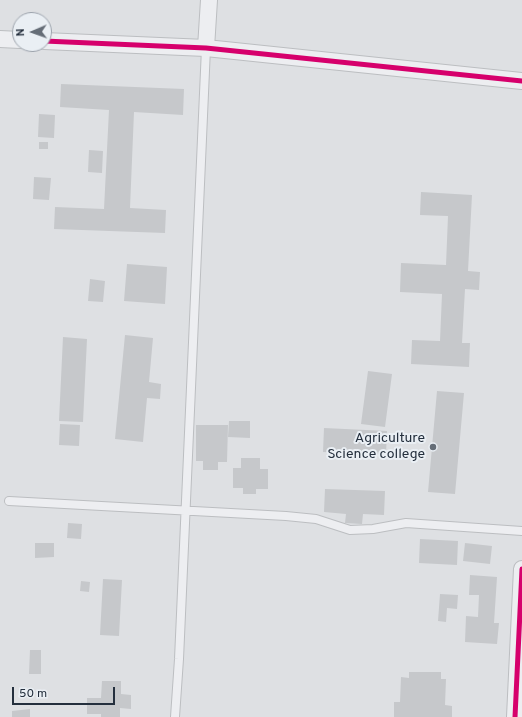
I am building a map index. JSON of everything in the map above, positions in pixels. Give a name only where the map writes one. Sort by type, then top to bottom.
[{"type":"street","points":[[206,48],[209,0]]},
{"type":"street","points":[[0,39],[12,40]]},
{"type":"street","points":[[52,41],[206,48],[522,81]]},
{"type":"street","points":[[515,717],[522,569]]},
{"type":"lane","points":[[175,717],[186,509],[206,48]]},
{"type":"lane","points":[[9,501],[186,509],[316,519],[350,530],[373,529],[406,523],[522,531]]},
{"type":"building","points":[[61,84],[184,89],[183,115],[134,112],[130,208],[166,210],[165,233],[54,229],[55,207],[104,209],[109,110],[60,107]]},
{"type":"building","points":[[39,114],[55,115],[54,138],[38,137]]},
{"type":"building","points":[[39,142],[48,142],[48,149],[39,149]]},
{"type":"building","points":[[89,150],[103,151],[102,173],[88,172]]},
{"type":"building","points":[[34,177],[51,178],[49,200],[33,199]]},
{"type":"building","points":[[421,192],[472,195],[468,271],[480,272],[479,290],[465,289],[462,343],[470,343],[469,367],[411,364],[412,340],[440,341],[442,294],[400,292],[401,263],[446,265],[448,216],[420,215]]},
{"type":"building","points":[[127,264],[167,267],[165,304],[124,301]]},
{"type":"building","points":[[90,279],[105,281],[103,302],[88,301]]},
{"type":"building","points":[[125,335],[153,338],[149,382],[161,384],[160,399],[147,398],[143,442],[115,439]]},
{"type":"building","points":[[63,337],[87,339],[83,422],[59,421]]},
{"type":"building","points":[[368,371],[392,374],[385,427],[361,424]]},
{"type":"building","points":[[437,391],[464,393],[455,494],[428,492]]},
{"type":"building","points":[[229,421],[250,421],[250,438],[228,437]]},
{"type":"building","points":[[60,424],[80,425],[79,446],[59,445]]},
{"type":"building","points":[[196,425],[228,425],[227,462],[218,462],[218,470],[203,470],[203,461],[196,461]]},
{"type":"building","points":[[324,428],[387,431],[386,455],[323,452]]},
{"type":"building","points":[[241,458],[260,458],[260,469],[268,469],[268,489],[256,489],[256,494],[243,494],[243,488],[233,488],[233,468],[241,468]]},
{"type":"building","points":[[325,489],[385,491],[384,515],[363,514],[362,524],[345,523],[346,514],[324,512]]},
{"type":"building","points":[[68,523],[82,524],[81,539],[67,538]]},
{"type":"building","points":[[420,539],[458,541],[457,565],[419,563]]},
{"type":"building","points":[[35,543],[54,543],[54,557],[35,558]]},
{"type":"building","points":[[465,543],[492,546],[490,564],[463,561]]},
{"type":"building","points":[[470,575],[497,577],[494,623],[499,623],[497,644],[465,642],[466,616],[478,617],[479,595],[469,595]]},
{"type":"building","points":[[103,579],[122,580],[119,636],[100,635]]},
{"type":"building","points":[[81,581],[90,582],[89,592],[80,591]]},
{"type":"building","points":[[440,594],[458,595],[457,609],[447,608],[446,622],[438,621]]},
{"type":"building","points":[[30,650],[41,650],[41,674],[29,674]]},
{"type":"building","points":[[409,672],[441,672],[441,679],[446,679],[445,705],[452,706],[452,717],[394,717],[394,702],[400,702],[401,677],[409,678]]},
{"type":"building","points":[[102,681],[121,681],[121,694],[131,695],[131,709],[120,708],[120,717],[101,717],[101,714],[87,714],[87,698],[101,698]]},
{"type":"building","points":[[30,709],[30,717],[12,717],[12,711]]},
{"type":"cycle path","points":[[52,41],[206,48],[522,81]]},
{"type":"cycle path","points":[[515,717],[522,569]]},
{"type":"place","name":"Agriculture Science college","points":[[433,447]]}]
